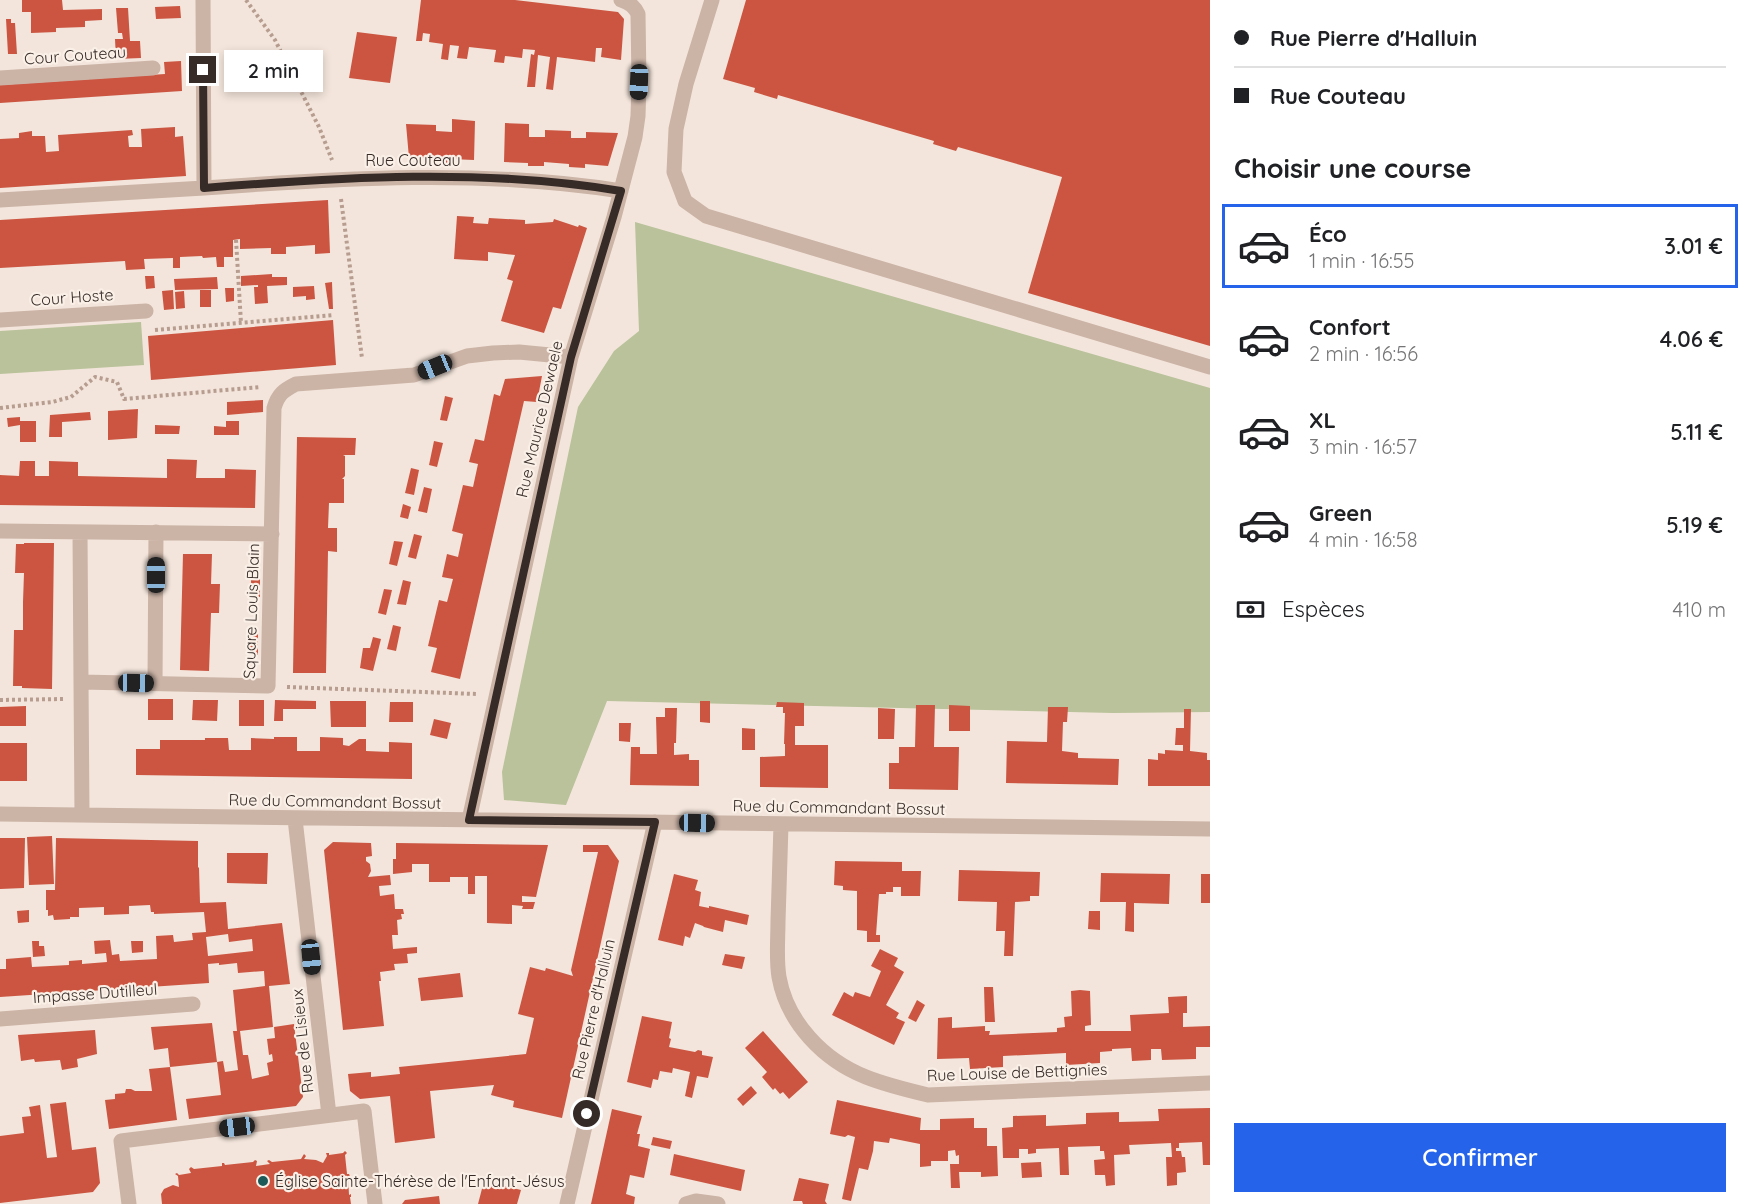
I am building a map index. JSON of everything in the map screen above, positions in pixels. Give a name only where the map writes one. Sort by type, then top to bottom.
[{"type":"street","points":[[203,0],[204,188]]},
{"type":"street","name":"Rue Maurice Dewaele","points":[[469,820],[571,357],[635,137],[639,82],[638,14],[635,7],[622,0]]},
{"type":"street","points":[[712,0],[686,84],[676,129],[674,172],[685,201],[706,216],[1210,367]]},
{"type":"street","name":"Cour Couteau","points":[[0,78],[153,68]]},
{"type":"street","name":"Rue Couteau","points":[[0,200],[393,177],[511,179],[621,191]]},
{"type":"street","name":"Cour Hoste","points":[[0,320],[146,311]]},
{"type":"street","points":[[285,389],[296,384],[414,375],[467,356],[493,353],[519,352],[571,357]]},
{"type":"street","name":"Square Louis Blain","points":[[81,682],[268,686],[274,408],[277,397],[285,389]]},
{"type":"street","name":"Square Louis Blain","points":[[0,531],[272,534]]},
{"type":"street","points":[[80,532],[82,815]]},
{"type":"street","points":[[155,683],[156,532]]},
{"type":"street","name":"Rue du Commandant Bossut","points":[[0,814],[1210,829]]},
{"type":"street","name":"Rue de Lisieux","points":[[295,819],[329,1115]]},
{"type":"street","name":"Rue Pierre d'Halluin","points":[[567,1204],[655,822]]},
{"type":"street","name":"Rue Louise de Bettignies","points":[[781,825],[777,961],[782,992],[805,1033],[848,1069],[883,1083],[928,1095],[1210,1083]]},
{"type":"street","name":"Impasse Dutilleul","points":[[0,1019],[193,1004]]},
{"type":"street","points":[[129,1204],[121,1141],[364,1111],[375,1204]]},
{"type":"street","points":[[686,1204],[696,1201],[718,1204]]},
{"type":"path","points":[[236,240],[241,323]]},
{"type":"path","points":[[148,331],[333,315]]},
{"type":"path","points":[[0,408],[52,402],[71,397],[95,377],[117,382],[124,399],[259,387],[285,389]]},
{"type":"path","points":[[268,686],[496,694]]},
{"type":"path","points":[[0,700],[81,699]]},
{"type":"green space","points":[[635,222],[1210,388],[1210,712],[1113,713],[607,701],[566,805],[504,800],[502,772],[578,407],[614,351],[639,331]]},
{"type":"green space","points":[[141,322],[144,365],[0,374],[0,331]]},
{"type":"building","points":[[22,0],[62,0],[63,10],[102,9],[102,20],[85,21],[85,27],[56,28],[56,32],[31,33],[31,12],[22,12]]},
{"type":"building","points":[[421,0],[515,0],[618,12],[624,19],[621,60],[601,57],[602,48],[596,48],[595,62],[557,57],[553,90],[546,89],[550,57],[538,55],[535,87],[527,87],[531,54],[534,55],[535,50],[523,49],[522,58],[505,56],[504,63],[494,62],[496,50],[469,47],[467,59],[457,58],[459,46],[450,45],[448,60],[441,59],[443,44],[429,42],[430,34],[423,33],[422,41],[416,41]]},
{"type":"building","points":[[746,0],[1210,0],[1210,346],[1028,293],[1062,177],[958,147],[956,151],[933,144],[934,141],[778,95],[777,99],[754,92],[755,88],[723,79]]},
{"type":"building","points":[[180,6],[181,18],[156,19],[155,7]]},
{"type":"building","points":[[116,8],[128,8],[130,41],[140,41],[141,58],[116,59],[115,39],[123,39],[122,33],[118,33]]},
{"type":"building","points":[[6,19],[11,19],[11,23],[15,23],[17,54],[8,54]]},
{"type":"building","points":[[357,32],[397,37],[390,83],[349,78]]},
{"type":"building","points":[[181,61],[182,91],[0,103],[0,85],[165,74],[164,62]]},
{"type":"building","points":[[452,119],[475,121],[474,160],[450,159],[450,163],[434,162],[434,158],[409,158],[406,124],[436,125],[436,131],[452,132]]},
{"type":"building","points":[[505,123],[529,124],[529,137],[545,137],[545,130],[571,131],[571,138],[586,138],[586,132],[618,133],[608,166],[585,164],[585,168],[569,167],[569,164],[544,162],[544,166],[528,166],[528,163],[504,162]]},
{"type":"building","points":[[175,127],[175,137],[183,136],[186,176],[0,188],[0,139],[19,138],[19,133],[32,131],[32,136],[45,136],[46,152],[59,151],[58,135],[132,130],[133,135],[128,136],[129,147],[142,147],[141,129]]},
{"type":"building","points":[[328,200],[330,253],[315,254],[315,245],[286,247],[286,254],[271,254],[271,248],[240,249],[240,239],[233,240],[233,257],[224,257],[224,267],[217,267],[216,257],[203,258],[202,256],[180,257],[180,268],[173,268],[173,258],[144,259],[145,269],[126,270],[125,261],[0,268],[0,220]]},
{"type":"building","points":[[457,216],[474,217],[473,223],[488,224],[489,218],[525,220],[525,224],[553,222],[554,219],[587,228],[561,309],[553,307],[544,333],[501,321],[513,281],[507,279],[515,255],[488,252],[488,261],[454,259]]},
{"type":"building","points":[[272,274],[272,277],[287,277],[287,285],[267,286],[268,303],[255,304],[254,287],[258,285],[241,286],[241,276]]},
{"type":"building","points":[[145,276],[154,276],[155,288],[146,289]]},
{"type":"building","points":[[217,277],[218,289],[175,290],[174,279]]},
{"type":"building","points":[[332,282],[333,309],[329,309],[325,283]]},
{"type":"building","points":[[314,286],[315,299],[306,300],[306,296],[293,297],[293,287]]},
{"type":"building","points":[[225,288],[234,288],[234,301],[226,302]]},
{"type":"building","points":[[173,290],[174,309],[164,310],[162,291]]},
{"type":"building","points":[[200,290],[211,290],[211,307],[200,307]]},
{"type":"building","points":[[184,291],[185,308],[176,309],[175,292]]},
{"type":"building","points":[[333,320],[336,365],[151,380],[148,336]]},
{"type":"building","points":[[542,376],[537,402],[524,401],[460,679],[431,672],[437,648],[428,646],[439,600],[447,602],[453,579],[442,577],[447,554],[458,557],[463,534],[452,531],[463,485],[473,487],[478,464],[469,462],[475,439],[484,441],[494,394],[500,396],[505,379]]},
{"type":"building","points":[[445,396],[453,398],[447,421],[440,420]]},
{"type":"building","points":[[263,400],[263,412],[227,415],[227,402]]},
{"type":"building","points":[[138,409],[137,438],[108,440],[108,411]]},
{"type":"building","points":[[90,412],[91,420],[62,422],[62,437],[49,437],[50,415]]},
{"type":"building","points":[[20,417],[20,421],[36,421],[36,442],[20,442],[20,425],[8,427],[7,418]]},
{"type":"building","points":[[226,421],[239,421],[239,435],[214,435],[214,426],[226,427]]},
{"type":"building","points":[[155,425],[180,426],[179,434],[155,434]]},
{"type":"building","points":[[297,437],[356,438],[355,455],[343,455],[345,456],[345,476],[342,479],[344,479],[344,503],[329,503],[328,528],[337,528],[337,552],[328,551],[326,673],[293,673]]},
{"type":"building","points":[[434,441],[443,443],[437,467],[429,465]]},
{"type":"building","points":[[167,459],[197,460],[196,478],[225,478],[225,469],[256,470],[255,508],[0,505],[0,475],[19,476],[20,461],[35,461],[35,476],[49,476],[49,461],[78,462],[78,476],[167,478]]},
{"type":"building","points":[[411,468],[419,470],[414,495],[405,493]]},
{"type":"building","points":[[424,487],[432,489],[427,513],[418,511]]},
{"type":"building","points":[[403,504],[411,507],[408,519],[400,517]]},
{"type":"building","points":[[414,534],[422,536],[416,559],[408,557]]},
{"type":"building","points":[[394,541],[403,542],[397,566],[389,564]]},
{"type":"building","points":[[54,543],[52,689],[13,686],[14,630],[23,630],[24,573],[15,573],[16,544]]},
{"type":"building","points":[[183,554],[212,554],[211,584],[220,584],[219,613],[211,613],[209,671],[180,670]]},
{"type":"building","points":[[251,572],[260,572],[260,597],[251,596]]},
{"type":"building","points":[[403,580],[411,582],[406,605],[397,604]]},
{"type":"building","points":[[384,589],[392,590],[386,615],[378,613]]},
{"type":"building","points":[[393,625],[401,627],[396,651],[387,649]]},
{"type":"building","points":[[250,630],[258,630],[258,655],[249,655]]},
{"type":"building","points":[[373,637],[381,639],[373,671],[360,668],[363,648],[370,648]]},
{"type":"building","points":[[148,699],[173,699],[173,720],[148,720]]},
{"type":"building","points":[[193,700],[218,700],[217,721],[192,720]]},
{"type":"building","points":[[239,700],[264,700],[264,726],[239,726]]},
{"type":"building","points":[[275,700],[316,701],[316,709],[283,709],[283,721],[274,721]]},
{"type":"building","points":[[330,701],[366,701],[366,727],[331,727]]},
{"type":"building","points":[[700,701],[710,701],[710,723],[700,722]]},
{"type":"building","points":[[390,702],[413,702],[413,722],[389,722]]},
{"type":"building","points":[[777,702],[804,703],[804,726],[795,726],[795,745],[828,745],[828,788],[760,787],[760,757],[785,756],[785,713],[783,713],[783,707],[776,707]]},
{"type":"building","points":[[916,705],[935,705],[934,747],[959,747],[958,790],[889,789],[889,763],[899,763],[899,747],[915,747]]},
{"type":"building","points":[[949,705],[970,706],[970,731],[949,731]]},
{"type":"building","points":[[26,706],[26,726],[0,726],[0,707]]},
{"type":"building","points":[[1048,707],[1068,707],[1067,722],[1063,722],[1062,751],[1078,753],[1078,758],[1119,759],[1118,785],[1006,783],[1007,741],[1047,742]]},
{"type":"building","points":[[665,708],[677,708],[674,755],[689,754],[689,760],[699,760],[699,786],[630,785],[631,747],[640,747],[640,754],[657,754],[656,717],[665,717]]},
{"type":"building","points":[[878,708],[895,709],[894,739],[878,739]]},
{"type":"building","points":[[1184,709],[1191,709],[1190,751],[1207,753],[1207,760],[1210,760],[1210,786],[1148,786],[1148,759],[1158,760],[1158,753],[1165,754],[1165,750],[1183,751],[1183,745],[1175,745],[1176,728],[1184,728]]},
{"type":"building","points":[[434,719],[451,723],[447,739],[430,735]]},
{"type":"building","points":[[619,723],[631,723],[630,742],[619,741]]},
{"type":"building","points":[[742,728],[755,729],[755,750],[742,750]]},
{"type":"building","points":[[274,737],[297,737],[297,751],[320,751],[320,737],[343,738],[343,745],[349,746],[359,739],[366,739],[366,751],[389,752],[389,742],[412,743],[412,779],[136,775],[136,749],[160,749],[160,740],[228,738],[229,750],[251,750],[251,738],[274,739]]},
{"type":"building","points":[[0,743],[27,743],[27,781],[0,781]]},
{"type":"building","points":[[52,836],[54,884],[29,885],[27,837]]},
{"type":"building","points":[[0,838],[25,838],[24,888],[0,889]]},
{"type":"building","points":[[56,838],[198,841],[200,903],[226,902],[228,929],[282,923],[290,984],[269,986],[273,1027],[240,1031],[243,1055],[248,1055],[252,1079],[269,1075],[267,1063],[273,1061],[272,1054],[269,1055],[267,1039],[275,1038],[274,1027],[294,1024],[303,1097],[296,1106],[189,1119],[186,1099],[221,1095],[217,1062],[223,1061],[225,1072],[238,1070],[233,1031],[237,1031],[233,990],[265,986],[264,971],[238,973],[237,963],[208,964],[209,983],[0,997],[0,969],[6,969],[6,959],[31,957],[32,967],[69,965],[69,961],[82,960],[82,964],[107,962],[106,953],[95,954],[94,941],[110,940],[112,955],[119,954],[120,961],[157,959],[156,936],[173,935],[174,942],[193,940],[192,933],[206,932],[204,912],[154,914],[151,912],[150,905],[129,906],[129,914],[104,915],[104,907],[79,908],[79,917],[54,920],[53,915],[48,916],[48,910],[46,910],[46,890],[55,890]],"holes":[[[228,934],[229,942],[252,939],[253,951],[208,956],[206,937]]]},
{"type":"building","points":[[333,842],[371,843],[372,856],[366,857],[371,871],[368,877],[390,875],[391,885],[379,886],[380,896],[394,894],[395,909],[403,909],[402,919],[397,920],[398,935],[392,935],[393,949],[417,947],[417,953],[407,954],[408,963],[394,964],[395,970],[380,972],[384,1026],[343,1030],[324,850]]},
{"type":"building","points":[[396,843],[548,845],[536,897],[522,896],[522,902],[535,902],[533,909],[522,909],[523,906],[512,905],[512,924],[487,923],[487,876],[475,876],[475,894],[468,894],[468,877],[450,877],[450,882],[429,882],[429,864],[412,864],[412,872],[393,874]]},
{"type":"building","points":[[583,845],[608,845],[619,861],[562,1118],[513,1107],[514,1101],[491,1095],[494,1085],[430,1091],[435,1138],[395,1143],[390,1096],[360,1099],[350,1091],[348,1074],[371,1072],[371,1077],[400,1074],[399,1067],[526,1054],[534,1018],[518,1014],[530,967],[545,971],[546,968],[573,976],[571,970],[598,852],[583,852]]},
{"type":"building","points":[[227,853],[268,853],[267,884],[227,883]]},
{"type":"building","points":[[835,861],[902,862],[902,871],[921,871],[920,896],[901,896],[901,887],[893,887],[893,892],[879,894],[876,935],[880,935],[880,942],[867,942],[867,931],[857,930],[857,891],[843,890],[843,886],[834,885]]},
{"type":"building","points":[[959,870],[1040,872],[1039,896],[1030,896],[1030,901],[1015,902],[1013,956],[1004,956],[1005,931],[996,931],[997,902],[958,901]]},
{"type":"building","points":[[1101,873],[1170,874],[1169,904],[1134,903],[1134,932],[1125,931],[1126,902],[1100,902]]},
{"type":"building","points":[[674,874],[698,880],[695,890],[701,892],[699,906],[749,915],[747,925],[725,920],[723,932],[695,923],[690,938],[685,936],[683,946],[658,940]]},
{"type":"building","points":[[1201,874],[1210,874],[1210,903],[1201,903]]},
{"type":"building","points":[[29,910],[29,922],[18,923],[17,911]]},
{"type":"building","points":[[1089,911],[1100,911],[1100,930],[1088,929]]},
{"type":"building","points":[[32,941],[39,941],[39,946],[44,946],[45,956],[33,957]]},
{"type":"building","points":[[131,941],[143,941],[143,952],[132,953]]},
{"type":"building","points":[[880,949],[898,958],[894,966],[904,972],[886,1005],[899,1013],[896,1018],[905,1022],[894,1045],[832,1015],[844,992],[853,997],[855,992],[870,997],[881,971],[871,966]]},
{"type":"building","points":[[725,954],[745,957],[742,969],[722,965]]},
{"type":"building","points":[[460,973],[463,997],[421,1001],[418,978]]},
{"type":"building","points":[[984,987],[993,987],[995,1022],[985,1022]]},
{"type":"building","points":[[1071,991],[1090,991],[1091,1025],[1085,1026],[1085,1031],[1131,1031],[1130,1015],[1169,1013],[1168,997],[1187,996],[1187,1013],[1183,1013],[1183,1027],[1210,1026],[1210,1047],[1196,1047],[1196,1059],[1162,1060],[1161,1049],[1151,1049],[1151,1060],[1132,1061],[1131,1048],[1112,1049],[1112,1051],[1100,1052],[1100,1063],[1066,1065],[1066,1053],[1003,1056],[1003,1067],[970,1069],[969,1058],[937,1059],[938,1018],[952,1017],[952,1028],[985,1026],[985,1031],[990,1031],[989,1035],[1057,1032],[1057,1028],[1065,1027],[1064,1017],[1072,1016]]},
{"type":"building","points":[[917,1000],[925,1005],[916,1022],[908,1018]]},
{"type":"building","points":[[642,1016],[672,1022],[669,1047],[695,1052],[698,1050],[702,1051],[702,1055],[713,1057],[708,1078],[697,1076],[692,1098],[685,1096],[690,1072],[673,1068],[672,1073],[660,1071],[658,1080],[653,1079],[651,1088],[627,1082]]},
{"type":"building","points":[[212,1023],[217,1062],[170,1067],[168,1048],[154,1050],[151,1027]]},
{"type":"building","points":[[95,1030],[97,1054],[77,1059],[78,1067],[62,1070],[60,1060],[21,1061],[18,1035]]},
{"type":"building","points":[[763,1031],[808,1082],[789,1099],[783,1092],[780,1094],[775,1088],[773,1090],[762,1077],[767,1072],[745,1048]]},
{"type":"building","points":[[170,1067],[177,1120],[109,1129],[105,1100],[115,1099],[115,1094],[125,1093],[126,1089],[152,1091],[149,1069]]},
{"type":"building","points":[[751,1086],[757,1093],[743,1106],[737,1099]]},
{"type":"building","points":[[837,1100],[921,1118],[920,1130],[940,1130],[940,1119],[974,1118],[974,1128],[987,1128],[987,1146],[997,1146],[998,1176],[981,1177],[981,1172],[959,1172],[960,1188],[951,1188],[950,1164],[959,1164],[959,1155],[956,1156],[955,1150],[948,1151],[948,1161],[931,1161],[931,1166],[920,1167],[920,1144],[890,1138],[889,1143],[874,1141],[868,1170],[859,1168],[851,1201],[842,1199],[855,1137],[830,1134]]},
{"type":"building","points":[[66,1102],[72,1150],[96,1147],[100,1183],[93,1192],[0,1203],[0,1136],[24,1133],[22,1117],[31,1116],[29,1107],[40,1105],[47,1158],[57,1157],[50,1104]]},
{"type":"building","points":[[1210,1108],[1210,1165],[1203,1165],[1202,1142],[1179,1143],[1176,1151],[1181,1151],[1182,1157],[1185,1157],[1186,1172],[1177,1173],[1177,1185],[1167,1186],[1166,1157],[1172,1157],[1171,1143],[1129,1145],[1130,1154],[1114,1155],[1115,1185],[1106,1186],[1105,1175],[1095,1175],[1094,1160],[1105,1159],[1104,1151],[1100,1151],[1100,1146],[1068,1147],[1069,1175],[1060,1175],[1059,1148],[1036,1149],[1036,1153],[1028,1154],[1028,1149],[1019,1149],[1019,1158],[1003,1158],[1002,1128],[1013,1127],[1013,1116],[1046,1115],[1046,1126],[1086,1124],[1086,1113],[1119,1112],[1119,1122],[1159,1121],[1158,1109]]},
{"type":"building","points":[[612,1109],[642,1116],[637,1134],[640,1134],[638,1146],[650,1149],[644,1178],[630,1175],[626,1194],[635,1197],[634,1204],[591,1204]]},
{"type":"building","points":[[653,1137],[672,1141],[670,1149],[651,1145]]},
{"type":"building","name":"Église Sainte-Thérèse de l'Enfant-Jésus","points":[[345,1151],[347,1153],[345,1155],[347,1174],[350,1176],[348,1176],[351,1204],[162,1204],[161,1194],[164,1189],[173,1185],[179,1187],[178,1176],[175,1174],[191,1173],[189,1169],[191,1167],[194,1169],[222,1166],[222,1163],[225,1165],[255,1160],[257,1161],[256,1166],[270,1164],[267,1161],[269,1160],[272,1162],[301,1159],[304,1154],[306,1156],[304,1159],[323,1163],[327,1156],[326,1153],[329,1155]]},
{"type":"building","points":[[674,1154],[745,1170],[741,1191],[670,1175]]},
{"type":"building","points":[[1041,1162],[1042,1177],[1022,1178],[1021,1163]]},
{"type":"building","points":[[799,1178],[829,1184],[825,1201],[827,1204],[803,1204],[802,1201],[793,1201]]},
{"type":"building","points":[[484,1181],[521,1190],[517,1204],[478,1204]]},
{"type":"building","points":[[439,1196],[440,1204],[402,1204],[405,1200]]},
{"type":"place","name":"Église Sainte-Thérèse de l'Enfant-Jésus","points":[[263,1181]]},
{"type":"route","points":[[203,70],[204,188],[393,177],[511,179],[621,191],[571,357],[469,820],[655,822],[587,1114]]}]
